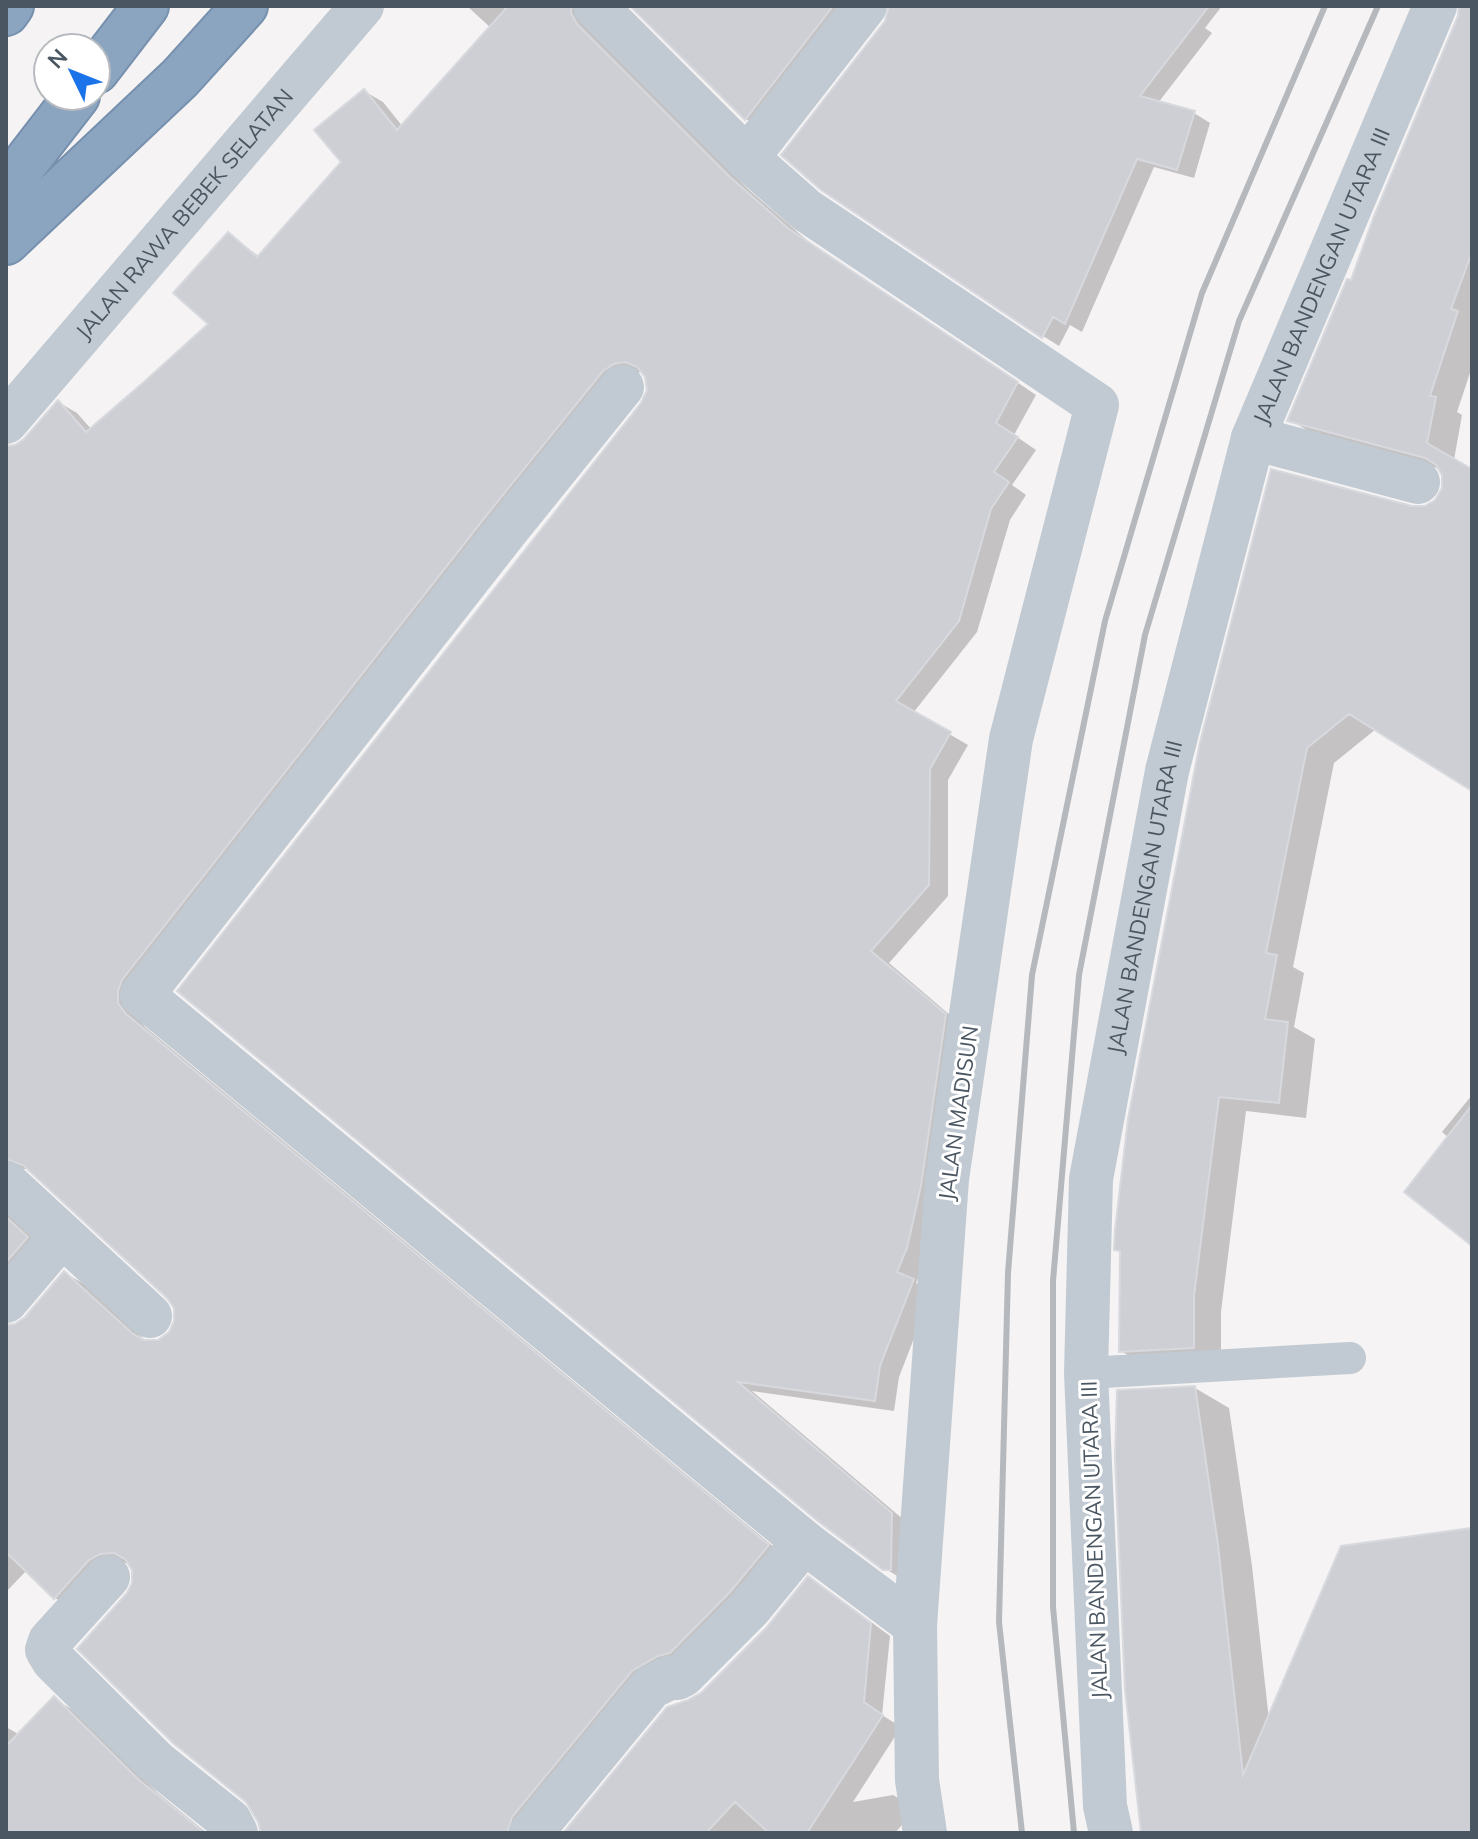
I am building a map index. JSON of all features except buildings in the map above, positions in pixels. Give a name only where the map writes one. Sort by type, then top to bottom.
[{"type":"highway","points":[[6,13],[11,6]]},
{"type":"highway","points":[[112,50],[146,6]]},
{"type":"highway","points":[[6,242],[180,78],[245,6]]},
{"type":"highway","points":[[6,188],[65,112]]},
{"type":"street","name":"JALAN RAWA BEBEK SELATAN","points":[[6,422],[362,6]]},
{"type":"street","points":[[595,6],[747,158],[865,6]]},
{"type":"street","name":"JALAN BANDENGAN UTARA III","points":[[1111,1833],[1105,1806],[1086,1373],[1091,1179],[1167,771],[1253,438],[1435,6]]},
{"type":"street","name":"JALAN MADISUN","points":[[747,158],[806,210],[1097,405],[1008,755],[947,1179],[915,1625],[917,1780],[925,1833]]},
{"type":"street","points":[[622,387],[142,995],[804,1542],[915,1625]]},
{"type":"street","points":[[1253,438],[1418,482]]},
{"type":"street","points":[[6,1183],[150,1316]]},
{"type":"street","points":[[6,1301],[62,1235]]},
{"type":"street","points":[[531,1833],[651,1687],[683,1675],[749,1609],[804,1542]]},
{"type":"street","points":[[108,1577],[50,1641],[47,1650],[53,1660],[156,1762],[230,1821],[236,1833]]},
{"type":"lane","points":[[1086,1373],[1350,1358]]},
{"type":"railway","points":[[1022,1833],[999,1622],[1008,1273],[1032,975],[1105,621],[1202,293],[1325,6]]},
{"type":"railway","points":[[1074,1833],[1053,1607],[1053,1281],[1079,975],[1145,635],[1239,321],[1378,6]]}]
